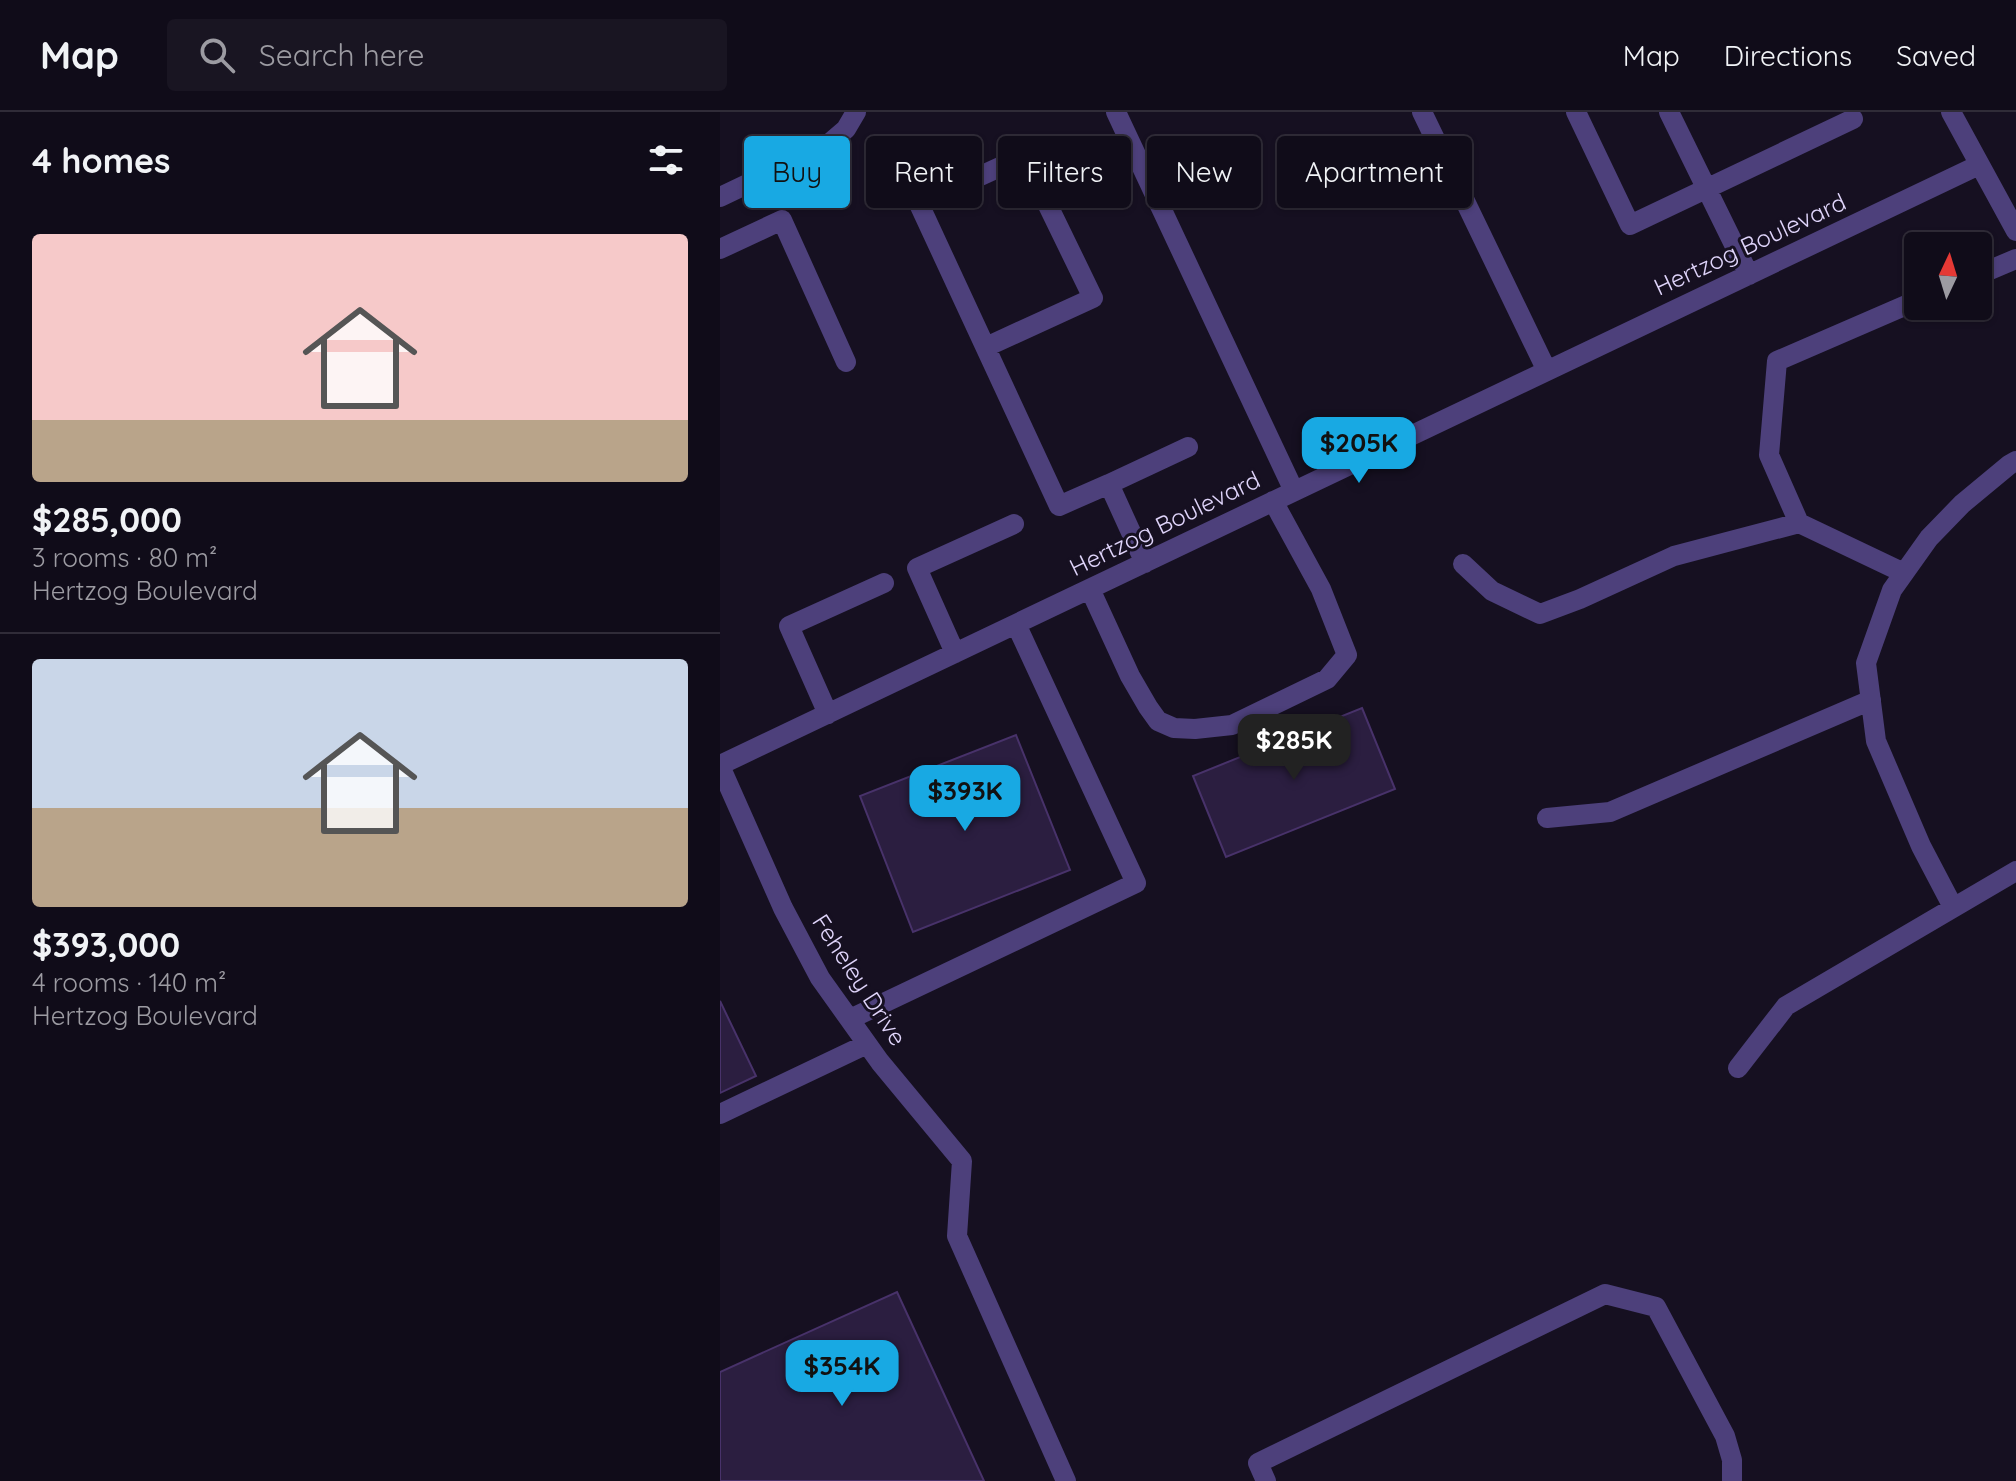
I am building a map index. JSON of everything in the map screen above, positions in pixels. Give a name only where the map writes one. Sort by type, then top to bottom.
[{"type":"street","points":[[720,197],[825,147],[846,129],[856,112]]},
{"type":"street","points":[[1116,112],[1294,491]]},
{"type":"street","points":[[1422,112],[1547,371]]},
{"type":"street","points":[[1576,112],[1630,225],[1853,119]]},
{"type":"street","points":[[1669,112],[1749,275]]},
{"type":"street","points":[[1951,112],[2016,231]]},
{"type":"street","points":[[986,347],[1093,298],[1024,156],[919,204],[1059,506],[1188,447]]},
{"type":"street","name":"Hertzog Boulevard","points":[[720,766],[1979,165]]},
{"type":"street","points":[[720,249],[782,220],[846,362]]},
{"type":"street","points":[[1992,269],[2016,259]]},
{"type":"street","points":[[1799,523],[1769,455],[1777,361],[1904,306]]},
{"type":"street","points":[[1953,907],[1921,846],[1876,741],[1866,663],[1892,590],[1929,538],[1962,504],[2016,461]]},
{"type":"street","points":[[1109,484],[1145,563]]},
{"type":"street","points":[[1090,589],[1130,676],[1158,721],[1174,728],[1232,725],[1327,679],[1347,655],[1321,589],[1273,501]]},
{"type":"street","points":[[1463,564],[1492,591],[1540,614],[1674,556],[1799,523],[1904,573]]},
{"type":"street","points":[[955,653],[917,568],[1014,524]]},
{"type":"street","points":[[828,714],[789,626],[884,583]]},
{"type":"street","points":[[850,1019],[1136,883],[1016,624]]},
{"type":"street","points":[[1547,818],[1610,812],[1871,700]]},
{"type":"street","name":"Feheley Drive","points":[[720,766],[783,908],[820,978],[880,1062],[962,1161],[957,1236],[1066,1481]]},
{"type":"street","points":[[1738,1068],[1786,1006],[2016,871]]},
{"type":"street","points":[[720,1114],[867,1044]]},
{"type":"street","points":[[1266,1481],[1258,1463],[1605,1294],[1656,1307],[1725,1436],[1732,1460],[1732,1481]]},
{"type":"building","points":[[1362,708],[1395,789],[1226,857],[1193,776]]},
{"type":"building","points":[[1016,735],[1070,870],[913,932],[860,796]]},
{"type":"building","points":[[720,1001],[756,1076],[720,1093]]},
{"type":"building","points":[[897,1292],[984,1481],[720,1481],[720,1372]]}]
